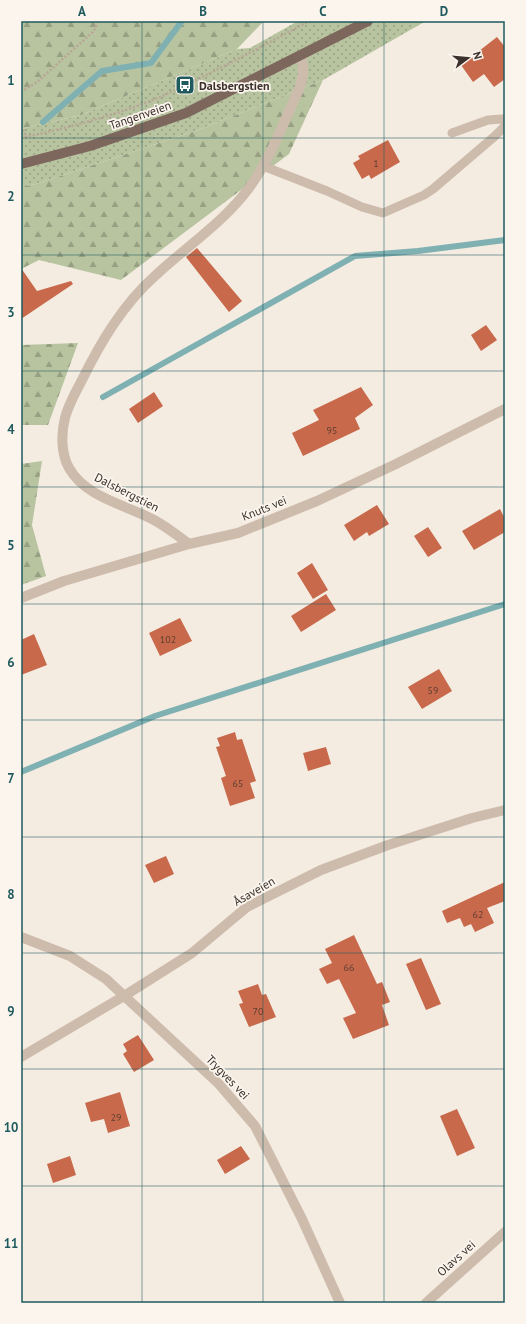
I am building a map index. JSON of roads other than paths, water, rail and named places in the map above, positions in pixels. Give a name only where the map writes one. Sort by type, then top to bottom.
[{"type":"main road","name":"Tangenveien","points":[[21,164],[90,146],[186,113],[368,21]]},
{"type":"street","name":"Dalsbergstien","points":[[189,544],[154,519],[91,490],[73,474],[69,468],[63,450],[65,417],[91,362],[120,313],[155,275],[180,255],[231,209],[249,188],[263,166],[300,88],[303,74],[302,55]]},
{"type":"street","name":"Knuts vei","points":[[21,598],[64,581],[189,544],[238,533],[317,500],[396,464],[505,409]]},
{"type":"street","name":"Åsaveien","points":[[21,1057],[124,996],[192,953],[247,907],[321,870],[388,845],[472,818],[505,810]]},
{"type":"street","name":"Trygves vei","points":[[21,937],[70,956],[106,979],[218,1083],[255,1126],[302,1219],[340,1303]]},
{"type":"street","name":"Olavs vei","points":[[426,1303],[505,1232]]},
{"type":"lane","points":[[263,166],[328,191],[362,207],[383,213],[424,195],[433,189],[495,136],[505,126],[505,122],[502,119],[488,120],[452,133]]},
{"type":"waterway","points":[[43,122],[102,71],[151,63],[182,21]]},
{"type":"waterway","points":[[103,397],[355,256],[418,251],[505,240]]},
{"type":"waterway","points":[[21,772],[155,716],[505,604]]},
{"type":"place","name":"Dalsbergstien","points":[[185,85]]}]
